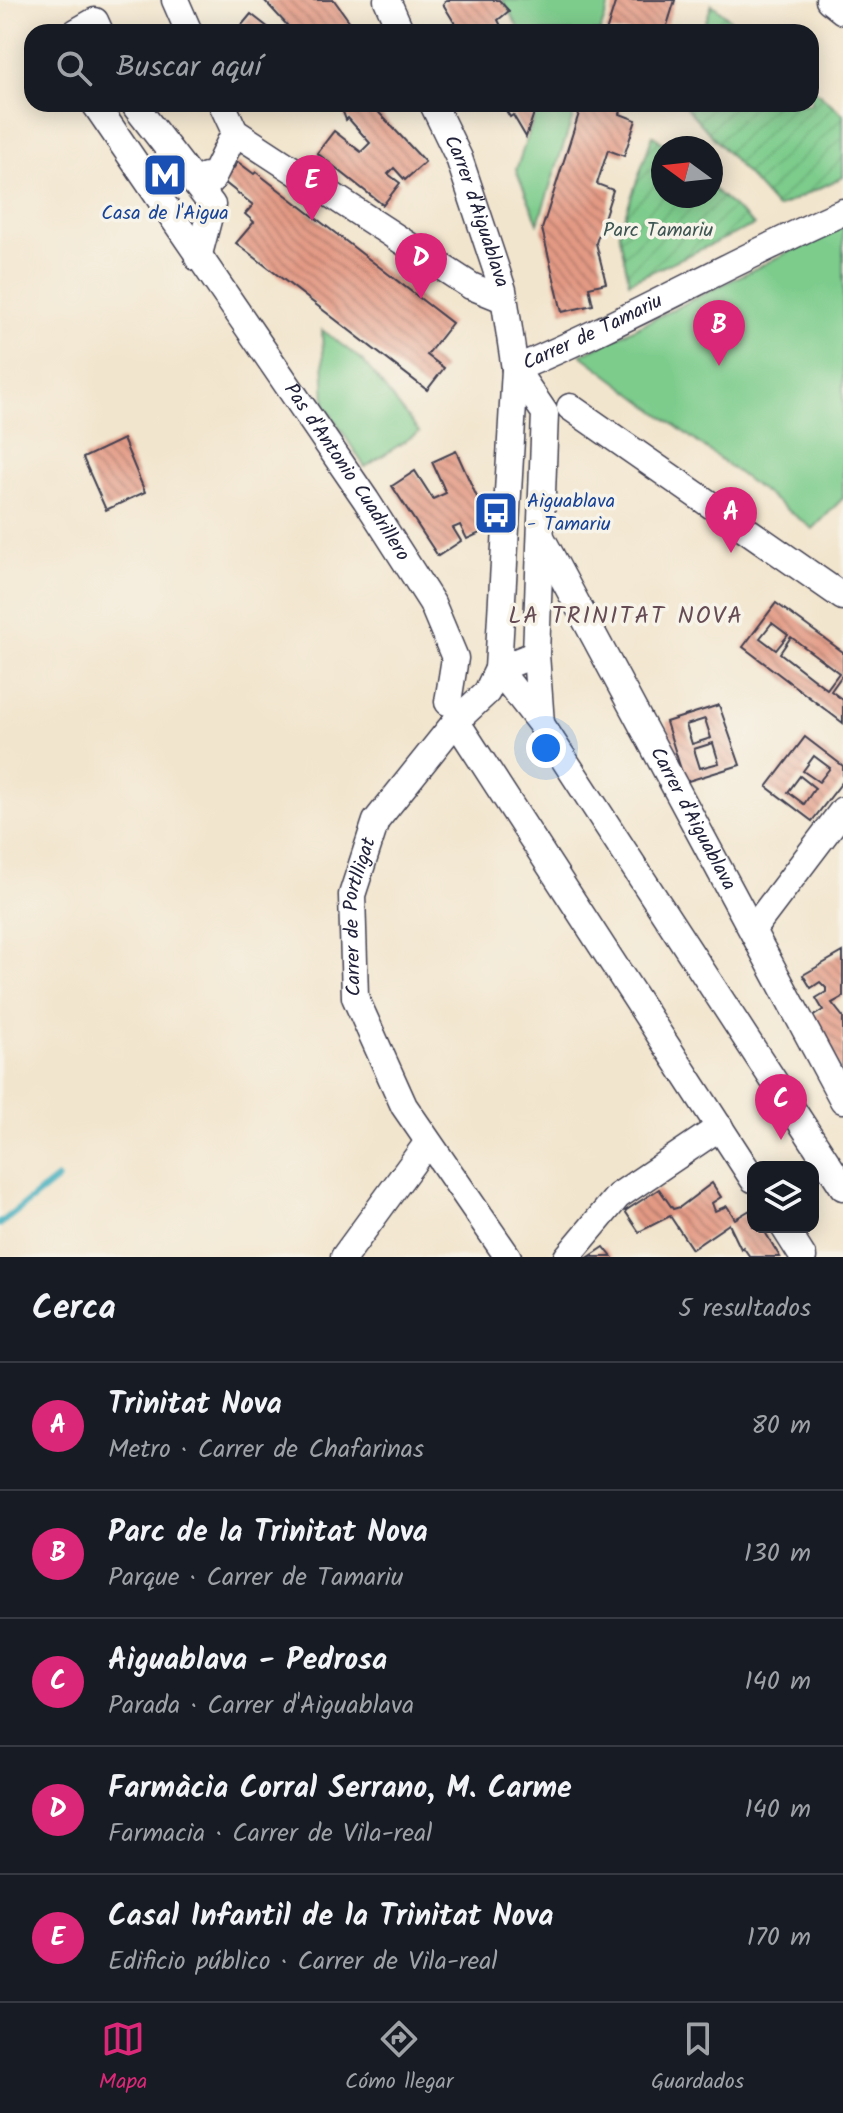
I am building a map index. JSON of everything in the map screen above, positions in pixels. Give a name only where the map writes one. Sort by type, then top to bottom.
[{"type":"street","points":[[175,0],[186,24]]},
{"type":"street","points":[[387,0],[398,24]]},
{"type":"street","points":[[829,0],[843,11]]},
{"type":"street","name":"Pas d'Antonio Cuadrillero","points":[[100,112],[366,500],[432,603],[455,658],[452,711]]},
{"type":"street","points":[[141,112],[176,146],[212,205],[198,258]]},
{"type":"street","points":[[226,112],[235,132],[471,286],[503,299]]},
{"type":"street","name":"Carrer d'Aiguablava","points":[[437,112],[459,158],[503,299],[515,369],[498,669],[541,724],[843,1187]]},
{"type":"street","points":[[212,166],[235,132]]},
{"type":"street","name":"Carrer de Tamariu","points":[[515,369],[626,320],[784,238],[843,212]]},
{"type":"street","name":"Carrer d'Aiguablava","points":[[515,369],[545,413],[536,654],[541,724]]},
{"type":"street","points":[[570,407],[843,597]]},
{"type":"street","name":"Carrer d'Aiguablava","points":[[541,537],[843,1100]]},
{"type":"street","points":[[498,669],[536,654]]},
{"type":"street","name":"Carrer de Portlligat","points":[[498,669],[487,692],[452,711],[376,821],[352,895],[355,997],[404,1106],[508,1257]]},
{"type":"street","points":[[452,711],[747,1170]]},
{"type":"street","points":[[753,929],[843,810]]},
{"type":"street","points":[[567,1257],[618,1196],[720,1127]]},
{"type":"street","points":[[344,1257],[428,1142]]},
{"type":"street","points":[[788,1233],[803,1257]]},
{"type":"green space","points":[[502,0],[611,0],[603,24],[516,24]]},
{"type":"green space","points":[[712,4],[736,24],[705,24]]},
{"type":"green space","name":"Parc Tamariu","points":[[819,94],[843,114],[843,177],[777,208],[723,148],[723,136],[712,136],[690,112],[819,112]]},
{"type":"green space","points":[[536,112],[574,112],[538,223],[516,170]]},
{"type":"green space","name":"Parc Tamariu","points":[[651,141],[651,208],[723,208],[723,198],[754,225],[629,282],[619,232]]},
{"type":"green space","points":[[843,225],[843,498],[813,529],[581,355]]},
{"type":"green space","points":[[322,330],[363,361],[419,432],[365,467],[325,405]]},
{"type":"building","points":[[264,0],[334,0],[351,24],[286,24]]},
{"type":"building","points":[[446,0],[499,0],[509,11],[498,20],[500,24],[455,24],[443,4]]},
{"type":"building","points":[[616,0],[675,0],[668,24],[608,24]]},
{"type":"building","points":[[251,14],[264,24],[243,24]]},
{"type":"building","points":[[343,112],[378,112],[425,162],[405,180],[394,168],[388,174],[400,183],[383,205],[317,153],[334,131],[361,152],[370,143],[348,118],[346,120]]},
{"type":"building","points":[[507,112],[534,112],[526,137],[513,115],[510,117]]},
{"type":"building","points":[[579,112],[621,112],[636,120],[624,156],[608,150],[597,184],[613,190],[596,243],[606,283],[589,287],[593,305],[562,312],[542,229]]},
{"type":"building","points":[[238,162],[254,174],[256,172],[452,323],[427,355],[444,368],[427,390],[236,243],[254,222],[245,214],[253,205],[224,182]]},
{"type":"building","points":[[123,439],[145,492],[106,510],[83,458]]},
{"type":"building","points":[[456,451],[491,528],[467,539],[460,525],[453,528],[461,541],[438,556],[392,486],[415,471],[433,499],[446,493],[432,462]]},
{"type":"building","points":[[776,603],[843,652],[843,674],[831,691],[843,700],[843,723],[743,647]],"holes":[[[772,623],[788,635],[776,650],[760,638]],[[791,637],[839,673],[827,689],[780,653]]]},
{"type":"building","points":[[719,705],[740,765],[685,782],[666,722]],"holes":[[[705,719],[711,738],[692,744],[686,725]],[[713,743],[719,763],[700,768],[694,749]]]},
{"type":"building","points":[[805,737],[843,766],[843,781],[812,821],[767,787]],"holes":[[[814,756],[830,768],[819,782],[803,771]],[[800,776],[815,788],[804,804],[788,792]]]},
{"type":"building","points":[[843,952],[843,997],[832,1003],[843,1017],[843,1075],[812,1017],[823,1010],[816,998],[826,992],[826,988],[820,982],[811,988],[803,975]]},
{"type":"building","points":[[712,1183],[721,1197],[712,1203],[715,1211],[727,1206],[735,1219],[747,1212],[747,1233],[766,1233],[780,1257],[750,1257],[743,1247],[741,1249],[729,1224],[692,1249],[670,1216],[639,1232],[625,1211],[659,1189],[673,1209]]},
{"type":"building","points":[[604,1247],[612,1257],[589,1257]]},
{"type":"waterway","points":[[0,1224],[57,1179]]},
{"type":"place","name":"Casa de l'Aigua","points":[[165,175]]},
{"type":"place","name":"Casal Infantil de la Trinitat Nova","points":[[312,221]]},
{"type":"place","name":"Farmàcia Corral Serrano, M. Carme","points":[[421,299]]},
{"type":"place","name":"Parc de la Trinitat Nova","points":[[719,366]]},
{"type":"place","name":"Aiguablava - Tamariu","points":[[496,513]]},
{"type":"place","name":"Trinitat Nova","points":[[731,553]]},
{"type":"place","name":"Aiguablava - Pedrosa","points":[[781,1140]]},
{"type":"district","name":"LA TRINITAT NOVA","points":[[626,616]]}]
